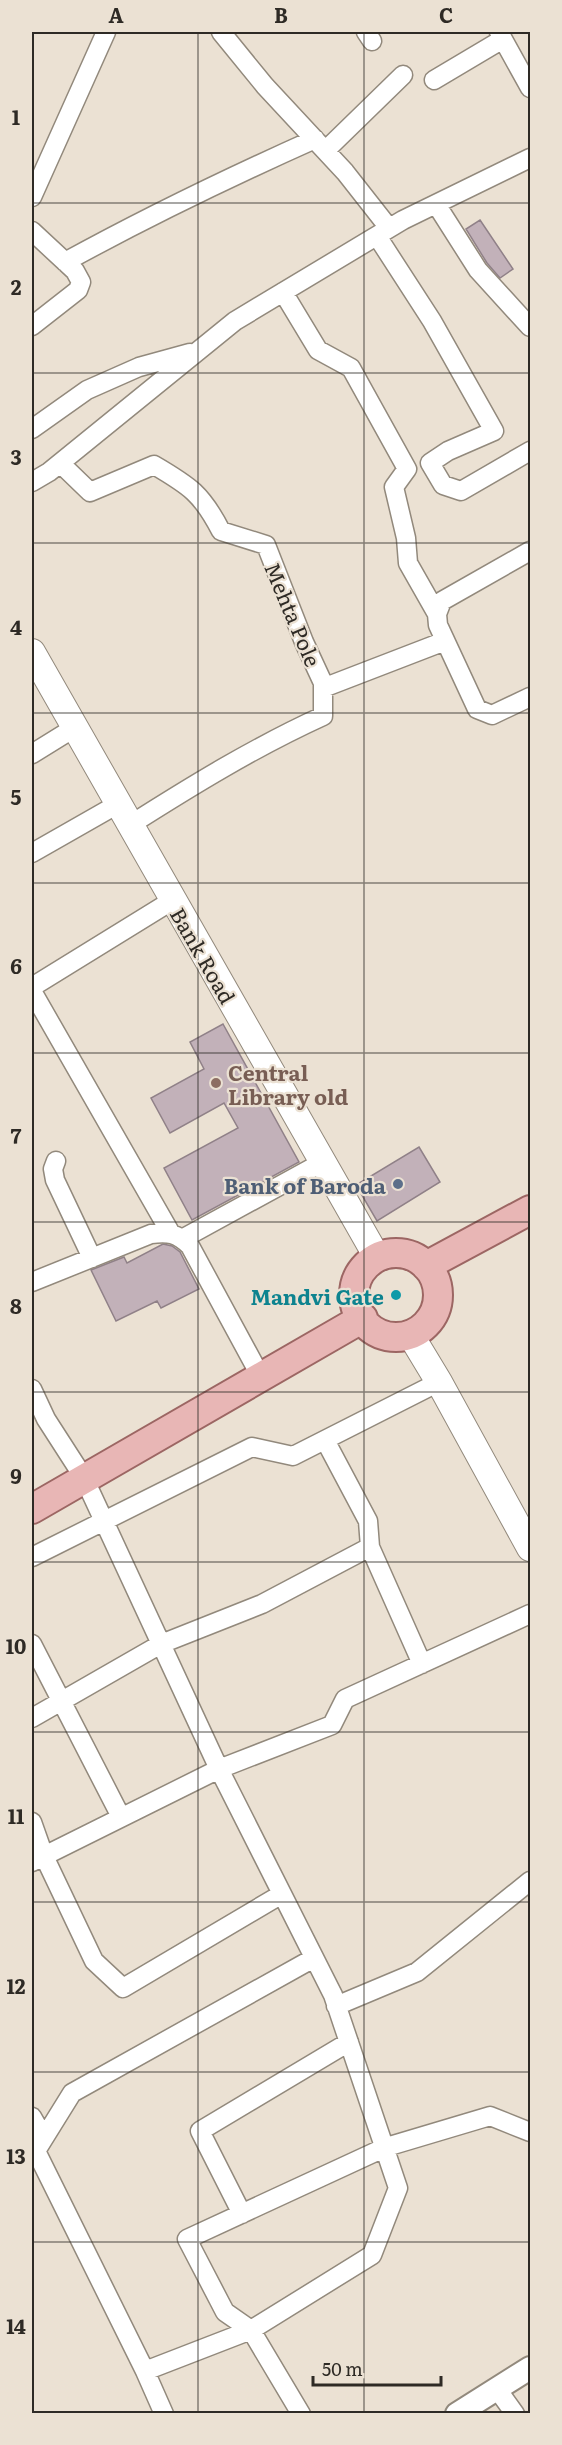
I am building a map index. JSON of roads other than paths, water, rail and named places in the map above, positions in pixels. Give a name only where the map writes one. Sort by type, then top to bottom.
[{"type":"main road","name":"Bank Road","points":[[32,652],[377,1257]]},
{"type":"main road","points":[[430,1272],[531,1210]]},
{"type":"main road","points":[[430,1272],[531,1229]]},
{"type":"main road","points":[[390,1253],[404,1253],[420,1259],[438,1288],[435,1311],[430,1320],[410,1334],[387,1337],[376,1332],[358,1315],[354,1302],[354,1288],[358,1276],[366,1265],[377,1257],[390,1253]]},
{"type":"main road","points":[[32,1509],[363,1318]]},
{"type":"main road","points":[[410,1334],[531,1548]]},
{"type":"street","points":[[32,196],[39,163],[106,32]]},
{"type":"street","points":[[221,32],[265,86],[321,145],[383,232],[494,431],[448,451],[430,463],[443,485],[460,491],[531,451]]},
{"type":"street","points":[[434,80],[501,35],[531,87]]},
{"type":"street","points":[[65,262],[136,223],[220,182],[321,145],[403,75]]},
{"type":"street","points":[[32,482],[60,463],[235,321],[383,232],[436,204],[530,160]]},
{"type":"street","points":[[436,204],[478,270],[531,327]]},
{"type":"street","points":[[32,231],[75,271],[81,282],[78,290],[32,326]]},
{"type":"street","points":[[283,292],[318,350],[351,368],[407,469],[394,488],[406,538],[408,563],[437,614],[438,625],[477,709],[492,715],[531,697]]},
{"type":"street","points":[[32,429],[87,390],[139,367],[198,351]]},
{"type":"street","name":"Mehta Pole","points":[[60,463],[90,492],[154,465],[190,486],[208,506],[221,531],[266,545],[304,642],[323,683],[323,716],[272,739],[130,825]]},
{"type":"street","points":[[437,614],[442,601],[531,551]]},
{"type":"street","points":[[323,688],[445,641]]},
{"type":"street","points":[[32,754],[74,728]]},
{"type":"street","points":[[32,854],[118,804]]},
{"type":"street","points":[[173,900],[32,989],[176,1235],[190,1246],[261,1377]]},
{"type":"street","points":[[56,1161],[53,1169],[55,1180],[92,1258]]},
{"type":"street","points":[[32,1282],[151,1234],[176,1235],[323,1162]]},
{"type":"street","points":[[32,1557],[252,1447],[293,1456],[439,1382]]},
{"type":"street","points":[[32,1389],[46,1419],[84,1478],[219,1769],[336,2006],[386,2147],[398,2188],[372,2256],[251,2330],[146,2371]]},
{"type":"street","points":[[325,1440],[368,1521],[370,1547],[422,1664]]},
{"type":"street","points":[[32,1718],[161,1644],[262,1604],[370,1547]]},
{"type":"street","points":[[38,1859],[219,1769],[332,1725],[345,1699],[531,1614]]},
{"type":"street","points":[[32,1644],[122,1817]]},
{"type":"street","points":[[32,1822],[38,1859],[94,1961],[123,1988],[282,1894]]},
{"type":"street","points":[[336,2006],[417,1972],[531,1881]]},
{"type":"street","points":[[37,2147],[72,2093],[314,1958]]},
{"type":"street","points":[[242,2214],[200,2131],[349,2042]]},
{"type":"street","points":[[302,2414],[251,2330],[225,2312],[187,2239],[386,2147],[490,2116],[531,2132]]},
{"type":"street","points":[[32,2117],[37,2147],[146,2371],[164,2414]]},
{"type":"street","points":[[457,2414],[531,2368]]},
{"type":"street","points":[[497,2389],[515,2414]]},
{"type":"place","name":"Central Library old","points":[[216,1083]]},
{"type":"place","name":"Bank of Baroda","points":[[398,1184]]},
{"type":"place","name":"Mandvi Gate","points":[[396,1295]]}]
